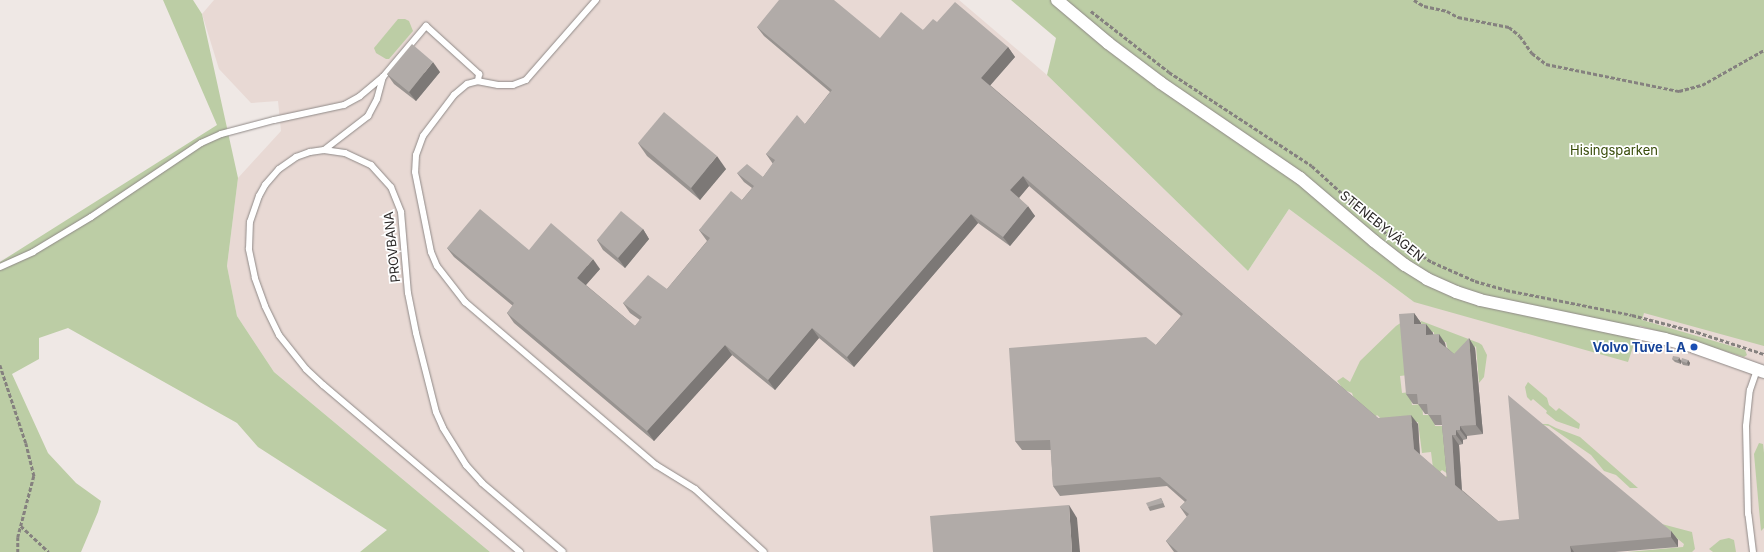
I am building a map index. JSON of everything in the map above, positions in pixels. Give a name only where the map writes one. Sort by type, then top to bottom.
[{"type":"street","name":"STENEBYVÄGEN","points":[[1057,0],[1108,43],[1155,78],[1300,178],[1382,248],[1427,279],[1480,300],[1665,339],[1761,371]]},
{"type":"lane","points":[[596,0],[526,80],[513,85],[498,86],[478,81],[467,84],[454,95],[423,136],[416,154],[415,172],[431,252],[437,266],[464,302],[656,465],[694,489],[764,552]]},
{"type":"lane","points":[[0,267],[33,252],[78,225],[201,143],[221,134],[274,120],[344,105],[360,96],[384,77],[426,26],[479,74],[478,81]]},
{"type":"lane","points":[[324,150],[368,116],[377,99],[384,77]]},
{"type":"lane","name":"PROVBANA","points":[[520,552],[323,385],[290,350],[272,321],[258,290],[252,264],[249,236],[253,211],[265,185],[279,169],[296,157],[310,152],[324,150],[345,153],[371,165],[392,187],[398,199],[401,212],[408,293],[416,333],[436,412],[452,446],[466,466],[482,483],[563,552]]},
{"type":"lane","points":[[1753,552],[1748,514],[1746,426],[1750,390],[1761,371]]},
{"type":"path","points":[[1414,0],[1424,6],[1447,11],[1458,17],[1509,27],[1520,36],[1535,56],[1546,64],[1679,91],[1702,85],[1764,50]]},
{"type":"path","points":[[1089,10],[1169,72],[1312,166],[1387,234],[1407,248],[1432,262],[1475,282],[1500,289],[1632,315],[1697,332],[1764,354]]},
{"type":"path","points":[[0,365],[26,443],[34,476],[20,526],[18,552]]},
{"type":"path","points":[[20,526],[49,552]]},
{"type":"shaded area","points":[[214,0],[959,0],[1047,75],[1248,271],[1289,209],[1414,302],[1682,197],[1764,139],[1764,552],[490,552],[274,372],[237,316],[227,266],[238,178],[281,131],[278,101],[251,103],[219,69],[202,14]]},
{"type":"green space","points":[[163,0],[193,0],[202,14],[238,178],[227,266],[237,316],[274,372],[490,552],[360,552],[387,530],[258,447],[237,423],[68,328],[39,338],[39,359],[12,374],[48,453],[76,483],[101,501],[98,512],[81,552],[0,552],[0,262],[217,125]]},
{"type":"green space","name":"Hisingsparken","points":[[1011,0],[1764,0],[1764,346],[1644,313],[1642,320],[1745,350],[1747,355],[1744,357],[1640,326],[1628,362],[1414,302],[1289,209],[1248,271],[1047,75],[1056,38]]},
{"type":"green space","points":[[398,19],[405,19],[409,21],[413,31],[389,59],[386,59],[376,53],[374,48]]},
{"type":"green space","points":[[1416,319],[1479,343],[1482,345],[1487,355],[1484,377],[1479,383],[1476,346],[1461,362],[1448,351],[1446,342],[1434,343],[1434,332],[1422,333],[1421,321],[1406,324],[1408,375],[1400,376],[1402,393],[1410,392],[1412,405],[1422,404],[1423,415],[1433,415],[1435,426],[1447,426],[1452,484],[1445,478],[1448,474],[1442,470],[1439,473],[1433,468],[1431,452],[1422,453],[1418,422],[1388,425],[1377,415],[1375,417],[1354,399],[1352,393],[1339,388],[1341,386],[1337,381],[1343,377],[1350,382],[1360,361],[1396,326],[1402,322]]},
{"type":"green space","points":[[1528,382],[1547,398],[1549,405],[1556,411],[1559,408],[1580,424],[1579,429],[1556,421],[1533,399],[1531,401],[1527,397],[1525,387]]},
{"type":"green space","points":[[1538,424],[1548,424],[1580,437],[1638,488],[1630,488],[1616,475],[1604,471],[1591,455],[1549,426]]},
{"type":"green space","points":[[1759,443],[1763,444],[1764,453],[1764,528],[1761,531],[1754,454]]},
{"type":"green space","points":[[1658,523],[1692,532],[1695,549],[1692,552],[1627,552],[1683,547],[1684,544]]},
{"type":"green space","points":[[1729,538],[1734,540],[1736,552],[1713,552],[1709,549],[1720,540]]},
{"type":"building","points":[[779,0],[834,0],[880,38],[901,12],[923,30],[933,19],[937,22],[955,2],[1008,47],[981,78],[1378,418],[1411,415],[1414,449],[1447,478],[1441,415],[1428,415],[1427,404],[1418,404],[1417,394],[1406,394],[1399,314],[1414,313],[1414,324],[1426,324],[1426,335],[1439,334],[1439,342],[1454,354],[1469,338],[1476,425],[1460,426],[1460,430],[1456,430],[1456,435],[1452,435],[1455,485],[1498,521],[1519,519],[1508,395],[1671,531],[1671,537],[1570,546],[1571,552],[1178,552],[1166,541],[1189,514],[1180,507],[1187,500],[1160,477],[1053,486],[1050,440],[1015,441],[1009,348],[1146,337],[1156,345],[1183,314],[1023,176],[1010,190],[1028,206],[1003,237],[971,214],[847,357],[812,328],[768,380],[725,345],[647,431],[507,313],[514,303],[447,248],[480,209],[529,250],[551,223],[593,259],[577,278],[635,326],[642,317],[623,303],[648,275],[667,289],[710,238],[699,230],[731,191],[742,200],[754,186],[737,173],[747,164],[763,177],[775,160],[766,154],[797,115],[805,124],[832,90],[757,27]]},
{"type":"building","points":[[412,44],[433,62],[409,92],[387,74]]},
{"type":"building","points":[[664,112],[717,156],[691,188],[638,143]]},
{"type":"building","points":[[621,211],[643,229],[618,258],[597,240]]},
{"type":"building","points":[[1673,356],[1679,357],[1678,360],[1672,359]]},
{"type":"building","points":[[1682,358],[1688,360],[1687,363],[1681,361]]},
{"type":"building","points":[[1161,498],[1163,503],[1148,507],[1146,503]]},
{"type":"building","points":[[1069,505],[1072,552],[933,552],[930,516]]},
{"type":"place","name":"Volvo Tuve L A","points":[[1694,347]]}]
